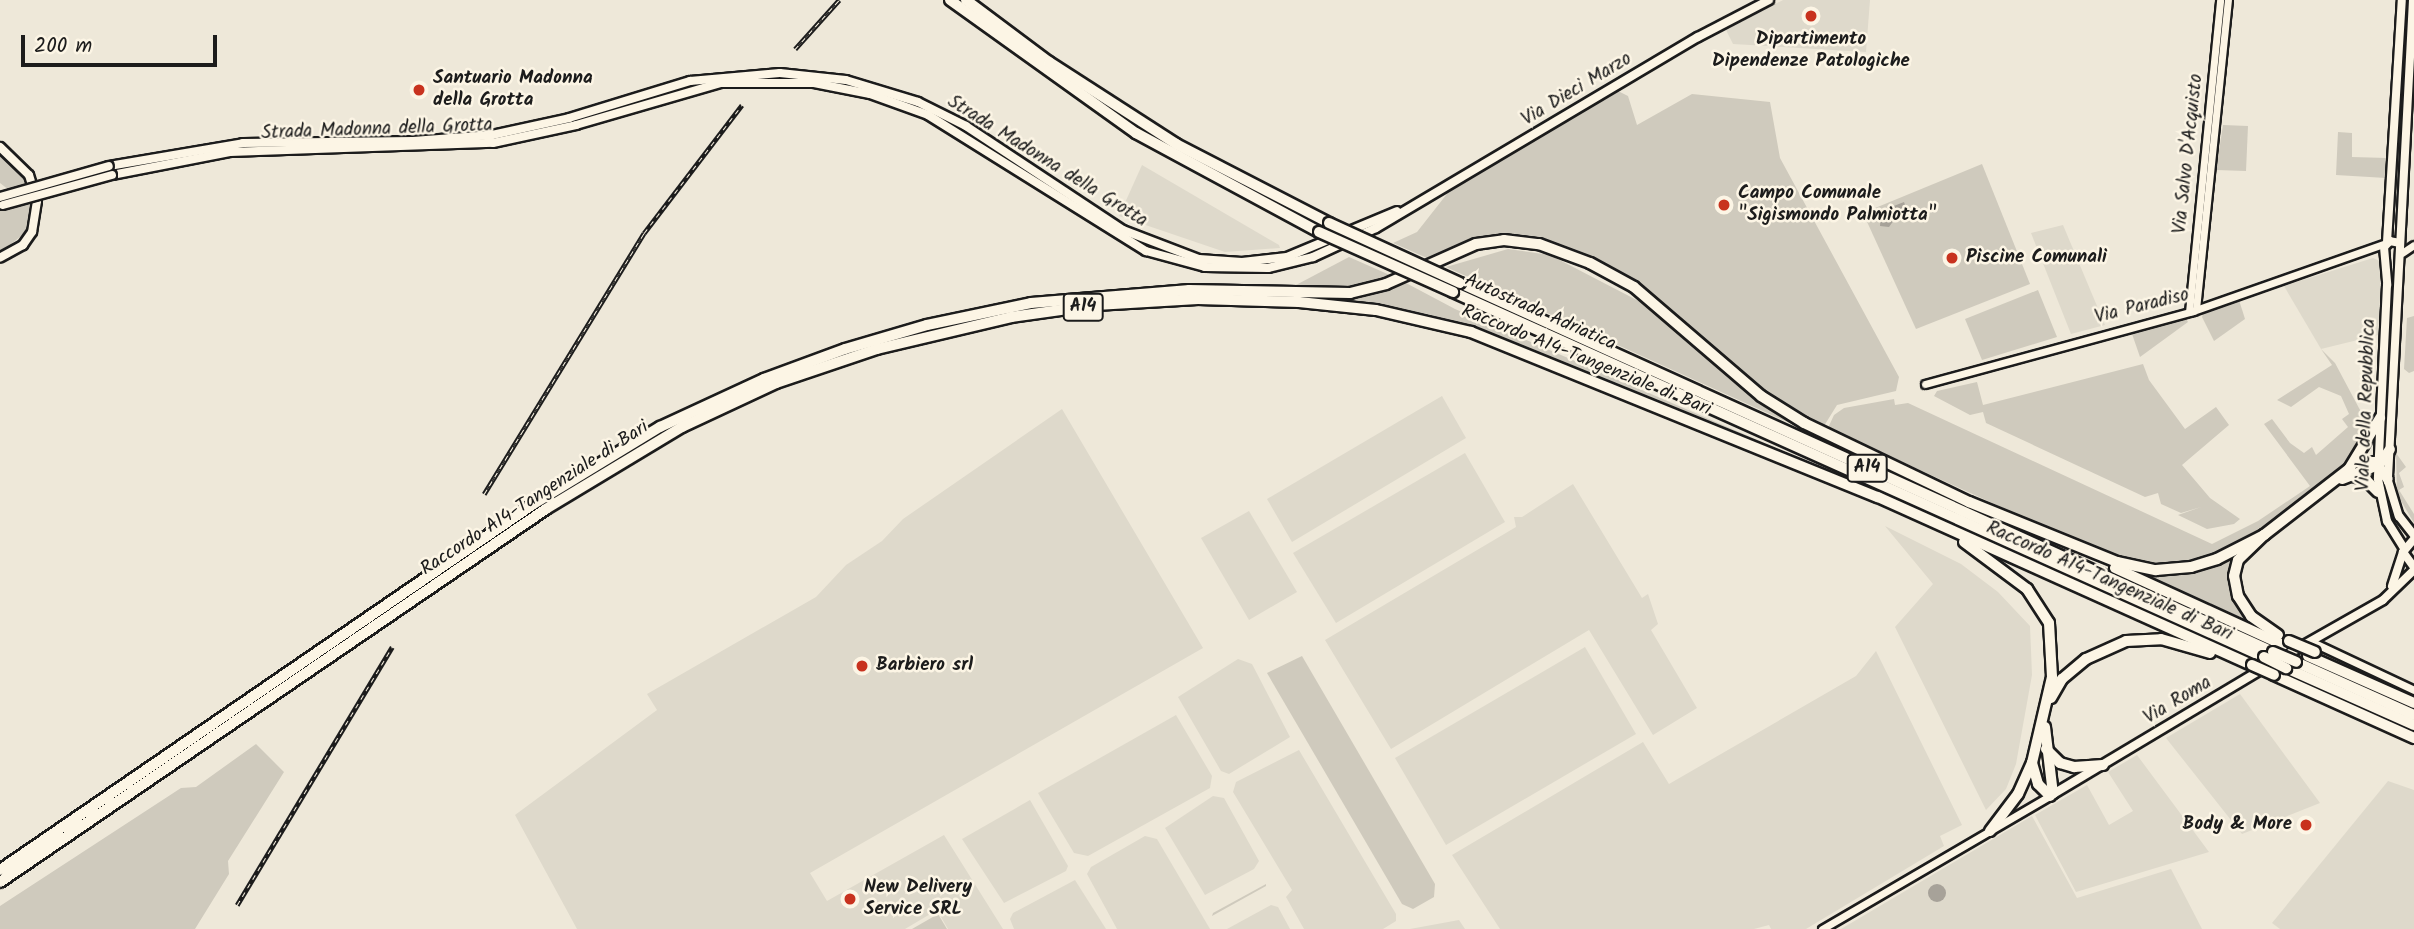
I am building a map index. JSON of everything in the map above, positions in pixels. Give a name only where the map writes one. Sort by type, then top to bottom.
[{"type":"highway","name":"Autostrada Adriatica","points":[[950,0],[1136,133],[1320,232],[1456,288],[2269,654],[2414,725]]},
{"type":"highway","name":"Autostrada Adriatica","points":[[967,0],[1049,62],[1175,144],[1456,288]]},
{"type":"highway","name":"Raccordo A14-Tangenziale di Bari","points":[[0,870],[555,490],[660,427],[752,384],[884,337],[1031,303],[1189,290],[1319,293],[1374,288],[1487,242],[1516,240],[1557,249],[1617,276],[1661,306],[1738,377],[1784,411],[1969,502],[2286,643],[2311,650],[2414,702]]},
{"type":"highway","name":"Raccordo A14-Tangenziale di Bari","points":[[0,882],[637,451],[726,405],[826,365],[936,333],[1011,317],[1096,305],[1244,299],[1325,304],[1431,321],[1493,340],[1878,498],[2250,667],[2414,738]]},
{"type":"highway","points":[[2286,643],[2251,616],[2235,584],[2238,560],[2264,534],[2328,487],[2356,462],[2380,418]]},
{"type":"highway","points":[[2328,487],[2379,465],[2390,449]]},
{"type":"highway","points":[[2356,462],[2369,460],[2379,465],[2388,479]]},
{"type":"highway","points":[[2347,477],[2366,480],[2378,492]]},
{"type":"highway","points":[[1878,498],[1987,556],[2039,603],[2049,623],[2053,660],[2032,763],[2018,794],[1990,831]]},
{"type":"highway","points":[[1969,502],[2141,569],[2199,565],[2264,534]]},
{"type":"highway","points":[[2052,795],[2046,749],[2047,711],[2056,688],[2074,668],[2102,649],[2126,641],[2161,639],[2250,667]]},
{"type":"highway","name":"Autostrada Adriatica","points":[[2291,665],[2414,715]]},
{"type":"highway","points":[[2046,749],[2060,763],[2074,767],[2103,765]]},
{"type":"highway","points":[[2032,763],[2038,784],[2052,795]]},
{"type":"main road","name":"Via Dieci Marzo","points":[[1403,209],[1769,0]]},
{"type":"main road","points":[[2402,0],[2387,243],[2400,243],[2413,0]]},
{"type":"main road","name":"Strada Madonna della Grotta","points":[[1,204],[111,170],[243,143],[413,141],[492,135],[569,118],[690,81],[780,73],[846,80],[918,102],[965,126],[1133,236],[1199,259],[1242,262],[1287,257],[1403,209]]},
{"type":"main road","points":[[0,147],[29,175],[37,201],[32,232],[23,245],[0,257]]},
{"type":"main road","name":"Viale della Repubblica","points":[[2387,243],[2378,492],[2387,520],[2404,550],[2405,561],[2414,568]]},
{"type":"main road","name":"Viale della Repubblica","points":[[2400,243],[2402,255],[2388,479],[2399,516],[2414,537]]},
{"type":"main road","points":[[2386,256],[2402,255]]},
{"type":"main road","points":[[2383,600],[2397,576],[2404,550],[2414,537]]},
{"type":"main road","name":"Via Roma","points":[[2052,795],[2311,650],[2383,600],[2414,568]]},
{"type":"street","name":"Via Salvo D'Acquisto","points":[[2192,310],[2220,0]]},
{"type":"street","name":"Via Salvo D'Acquisto","points":[[2192,310],[2228,0]]},
{"type":"street","name":"Via Paradiso","points":[[1925,384],[2192,310],[2365,254],[2387,243]]},
{"type":"street","points":[[2400,243],[2414,244]]},
{"type":"street","points":[[2402,255],[2414,244]]},
{"type":"street","name":"Via Paradiso","points":[[2365,254],[2386,256]]},
{"type":"street","points":[[2311,650],[2414,690]]},
{"type":"street","name":"Via Roma","points":[[1822,929],[2052,795]]},
{"type":"shaded area","name":"Dipartimento Dipendenze Patologiche","points":[[1783,0],[1870,0],[1866,52],[1733,44],[1726,30]]},
{"type":"shaded area","points":[[1616,90],[1628,96],[1637,125],[1692,94],[1770,102],[1780,158],[1899,377],[1896,391],[1837,405],[1824,426],[1752,382],[1650,294],[1565,248],[1471,241],[1427,258],[1393,243],[1417,232],[1450,190]]},
{"type":"shaded area","points":[[2223,125],[2248,126],[2246,171],[2216,170]]},
{"type":"shaded area","points":[[2338,132],[2352,133],[2352,157],[2387,158],[2386,178],[2336,175]]},
{"type":"shaded area","points":[[0,153],[17,167],[28,185],[9,190],[0,183]]},
{"type":"shaded area","name":"Piscine Comunali","points":[[1982,164],[2030,284],[1916,329],[1863,213]]},
{"type":"shaded area","points":[[1142,165],[1280,248],[1225,252],[1119,216]]},
{"type":"shaded area","points":[[32,202],[26,232],[0,253],[0,211]]},
{"type":"shaded area","points":[[1904,202],[1908,213],[1894,220],[1889,227],[1880,226],[1881,211]]},
{"type":"shaded area","points":[[2063,225],[2105,325],[2071,334],[2031,233]]},
{"type":"shaded area","points":[[1508,249],[1550,255],[1654,309],[1728,378],[1768,409],[1818,436],[1446,267]]},
{"type":"shaded area","points":[[1349,257],[1392,276],[1350,288],[1296,285]]},
{"type":"shaded area","points":[[2373,258],[2382,262],[2378,335],[2321,349],[2284,286]]},
{"type":"shaded area","points":[[1406,283],[1455,309],[1838,475],[1497,337],[1428,314],[1329,300],[1358,299]]},
{"type":"shaded area","points":[[2038,290],[2057,337],[1982,360],[1965,319]]},
{"type":"shaded area","points":[[2239,300],[2245,319],[2214,341],[2202,317],[2204,312]]},
{"type":"shaded area","points":[[2414,316],[2414,371],[2409,373],[2404,369],[2407,318]]},
{"type":"shaded area","points":[[2185,317],[2188,322],[2140,357],[2131,331]]},
{"type":"shaded area","points":[[2321,349],[2335,363],[2368,425],[2370,435],[2348,467],[2262,531],[2215,557],[2167,567],[2117,560],[1828,428],[1834,415],[1844,408],[1894,399],[1895,405],[1908,403],[2212,544],[2258,521],[2310,486],[2264,424],[2272,419],[2290,443],[2304,453],[2312,447],[2316,455],[2348,427],[2342,419],[2349,414],[2341,396],[2319,387],[2291,407],[2277,400],[2332,365]]},
{"type":"shaded area","points":[[2143,364],[2149,380],[2185,429],[2216,407],[2229,425],[2182,465],[2210,498],[2240,519],[2234,524],[2207,529],[2178,515],[2201,507],[2181,513],[2161,504],[2158,493],[2145,497],[1986,423],[1983,412],[1970,415],[1934,396],[1937,391],[1977,382],[1983,405]]},
{"type":"shaded area","points":[[1442,396],[1466,438],[1292,542],[1267,499]]},
{"type":"shaded area","points":[[1062,409],[1203,648],[810,873],[827,901],[944,835],[1003,929],[948,929],[937,910],[905,929],[577,929],[515,815],[657,710],[647,694],[816,597],[846,565],[882,541],[903,519]]},
{"type":"shaded area","points":[[1465,453],[1505,522],[1336,623],[1293,553]]},
{"type":"shaded area","points":[[2396,453],[2406,467],[2399,473],[2404,487],[2399,490],[2414,514],[2414,523],[2397,494]]},
{"type":"shaded area","points":[[1573,484],[1642,598],[1648,594],[1658,624],[1651,630],[1697,708],[1653,735],[1589,630],[1391,749],[1325,640],[1516,527],[1514,517],[1522,517]]},
{"type":"shaded area","points":[[1249,511],[1297,592],[1249,620],[1201,538]]},
{"type":"shaded area","points":[[1885,526],[1961,564],[1998,592],[2030,626],[2032,675],[2016,764],[2006,789],[1986,810],[1895,627],[1933,584]]},
{"type":"shaded area","points":[[2231,559],[2231,578],[2247,620],[2150,577]]},
{"type":"shaded area","points":[[1585,647],[1636,734],[1446,845],[1395,758]]},
{"type":"shaded area","points":[[1876,651],[1962,825],[1940,836],[1944,846],[1806,929],[1771,929],[1769,925],[1754,929],[1500,929],[1452,855],[1643,742],[1669,784],[1856,676]]},
{"type":"shaded area","points":[[1302,656],[1435,884],[1434,897],[1413,909],[1402,904],[1267,673]]},
{"type":"shaded area","points":[[1238,659],[1252,664],[1290,737],[1229,774],[1221,771],[1178,697]]},
{"type":"shaded area","points":[[2240,694],[2320,803],[2242,834],[2166,738]]},
{"type":"shaded area","points":[[1176,715],[1212,776],[1210,788],[1088,856],[1074,853],[1038,793]]},
{"type":"shaded area","points":[[256,744],[284,772],[228,861],[229,874],[195,929],[0,929],[0,906],[181,788],[196,787]]},
{"type":"shaded area","points":[[1299,750],[1396,914],[1396,921],[1383,929],[1304,929],[1286,897],[1292,890],[1233,792],[1236,782]]},
{"type":"shaded area","points":[[2137,755],[2209,852],[2076,892],[2035,815],[2087,785],[2109,825],[2133,811],[2108,772]]},
{"type":"shaded area","points":[[2388,781],[2414,790],[2414,929],[2280,929],[2272,923]]},
{"type":"shaded area","points":[[1213,796],[1224,798],[1259,861],[1254,869],[1205,895],[1165,828]]},
{"type":"shaded area","points":[[1030,800],[1068,866],[1066,871],[1004,903],[962,839]]},
{"type":"shaded area","points":[[2032,816],[2077,898],[2171,869],[2202,929],[1841,929]]},
{"type":"shaded area","points":[[1145,836],[1157,839],[1210,929],[1117,929],[1087,874],[1091,867]]},
{"type":"shaded area","points":[[1075,880],[1106,929],[1014,929],[1010,919],[1013,913]]},
{"type":"shaded area","points":[[1937,884],[1943,887],[1946,893],[1943,899],[1937,902],[1931,899],[1928,893],[1931,887]]},
{"type":"shaded area","points":[[1266,886],[1212,916],[1213,913]]},
{"type":"shaded area","points":[[1271,905],[1278,907],[1290,929],[1227,929]]},
{"type":"shaded area","points":[[938,914],[947,929],[912,929]]},
{"type":"shaded area","points":[[1459,920],[1465,929],[1410,929]]},
{"type":"railway","points":[[795,49],[839,0]]},
{"type":"railway","points":[[484,494],[644,233],[742,105]]},
{"type":"railway","points":[[237,905],[392,647]]},
{"type":"place","name":"Dipartimento Dipendenze Patologiche","points":[[1811,16]]},
{"type":"place","name":"Santuario Madonna della Grotta","points":[[419,90]]},
{"type":"place","name":"Campo Comunale \"Sigismondo Palmiotta\"","points":[[1724,205]]},
{"type":"place","name":"Piscine Comunali","points":[[1952,258]]},
{"type":"place","name":"Barbiero srl","points":[[862,666]]},
{"type":"place","name":"Body & More","points":[[2306,825]]},
{"type":"place","name":"New Delivery Service SRL","points":[[850,899]]}]
